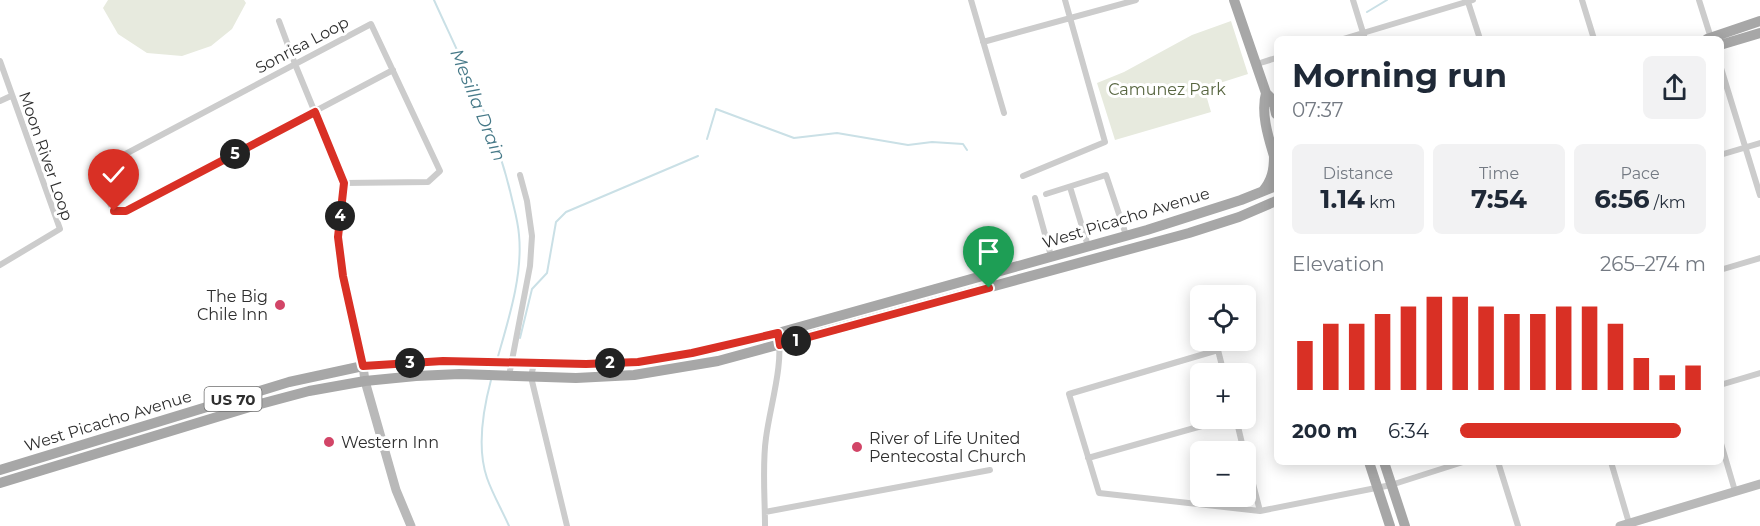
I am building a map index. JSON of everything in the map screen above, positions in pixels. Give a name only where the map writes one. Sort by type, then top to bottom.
[{"type":"main road","points":[[1234,0],[1266,93],[1273,100],[1274,105]]},
{"type":"main road","points":[[1715,36],[1760,21]]},
{"type":"main road","points":[[1724,44],[1760,33]]},
{"type":"main road","points":[[1266,93],[1263,103],[1274,154]]},
{"type":"main road","points":[[1261,193],[1271,181],[1274,168]]},
{"type":"main road","name":"West Picacho Avenue","points":[[0,470],[289,382],[363,366],[443,361],[586,364],[638,362],[692,353],[778,333],[1126,236],[1274,187]]},
{"type":"main road","name":"West Picacho Avenue","points":[[0,483],[309,391],[364,381],[416,376],[576,378],[634,375],[718,361],[1189,233],[1274,204]]},
{"type":"main road","points":[[89,442],[94,454]]},
{"type":"main road","points":[[1370,465],[1390,526]]},
{"type":"main road","points":[[1385,465],[1405,526]]},
{"type":"street","points":[[971,0],[1004,113]]},
{"type":"street","points":[[1023,176],[1105,142],[1065,0]]},
{"type":"street","points":[[983,42],[1136,0]]},
{"type":"street","points":[[1353,0],[1364,36],[1471,1],[1479,36]]},
{"type":"street","points":[[1582,0],[1593,36]]},
{"type":"street","points":[[1699,0],[1708,36]]},
{"type":"street","points":[[279,21],[344,183],[338,237],[343,276],[363,366],[364,381],[396,490],[411,526]]},
{"type":"street","name":"Sonrisa Loop","points":[[315,112],[126,211],[114,211],[104,192],[99,168],[371,24],[440,171],[428,182],[344,183]]},
{"type":"street","points":[[1257,64],[1274,59]]},
{"type":"street","name":"Moon River Loop","points":[[0,61],[60,229],[0,265]]},
{"type":"street","points":[[315,112],[393,70]]},
{"type":"street","points":[[1724,78],[1760,195]]},
{"type":"street","points":[[0,101],[11,96]]},
{"type":"street","points":[[1724,154],[1760,143]]},
{"type":"street","points":[[509,376],[530,267],[532,236],[527,201],[520,175]]},
{"type":"street","points":[[1046,194],[1106,175],[1126,236]]},
{"type":"street","points":[[1070,187],[1088,246]]},
{"type":"street","points":[[1035,198],[1051,256]]},
{"type":"street","points":[[1724,269],[1760,258]]},
{"type":"street","points":[[765,526],[765,441],[780,345],[778,333]]},
{"type":"street","points":[[1221,363],[1218,350],[1069,394],[1099,493],[1260,511],[1378,489],[1454,465]]},
{"type":"street","points":[[534,363],[531,377],[567,526]]},
{"type":"street","points":[[1724,384],[1760,373]]},
{"type":"street","points":[[1088,458],[1191,429]]},
{"type":"street","points":[[1724,454],[1735,491]]},
{"type":"street","points":[[1499,465],[1518,526]]},
{"type":"street","points":[[1612,465],[1625,525],[1760,484]]},
{"type":"street","points":[[765,512],[990,470]]},
{"type":"street","points":[[1256,495],[1260,511]]},
{"type":"green space","points":[[108,0],[244,0],[246,3],[232,29],[211,46],[182,56],[147,53],[118,34],[103,8]]},
{"type":"green space","name":"Camunez Park","points":[[1231,21],[1248,74],[1204,88],[1211,112],[1115,140],[1097,83],[1124,72],[1192,35]]},
{"type":"waterway","name":"Mesilla Drain","points":[[434,0],[467,72],[496,144],[518,225],[520,251],[517,282],[497,360]]},
{"type":"waterway","points":[[1367,12],[1387,0]]},
{"type":"waterway","points":[[707,139],[716,109],[794,138],[837,133],[908,145],[932,142],[963,144],[967,150]]},
{"type":"waterway","points":[[520,338],[532,289],[547,273],[556,222],[566,212],[698,156]]},
{"type":"waterway","name":"Mesilla Drain","points":[[491,380],[484,417],[482,455],[487,478],[509,526]]},
{"type":"place","name":"The Big Chile Inn","points":[[280,305]]},
{"type":"place","name":"Western Inn","points":[[329,442]]},
{"type":"place","name":"River of Life United Pentecostal Church","points":[[857,447]]},
{"type":"route","points":[[114,211],[126,211],[315,112],[344,183],[338,237],[343,276],[363,366],[443,361],[586,364],[638,362],[692,353],[778,333],[780,345],[989,288]]}]
